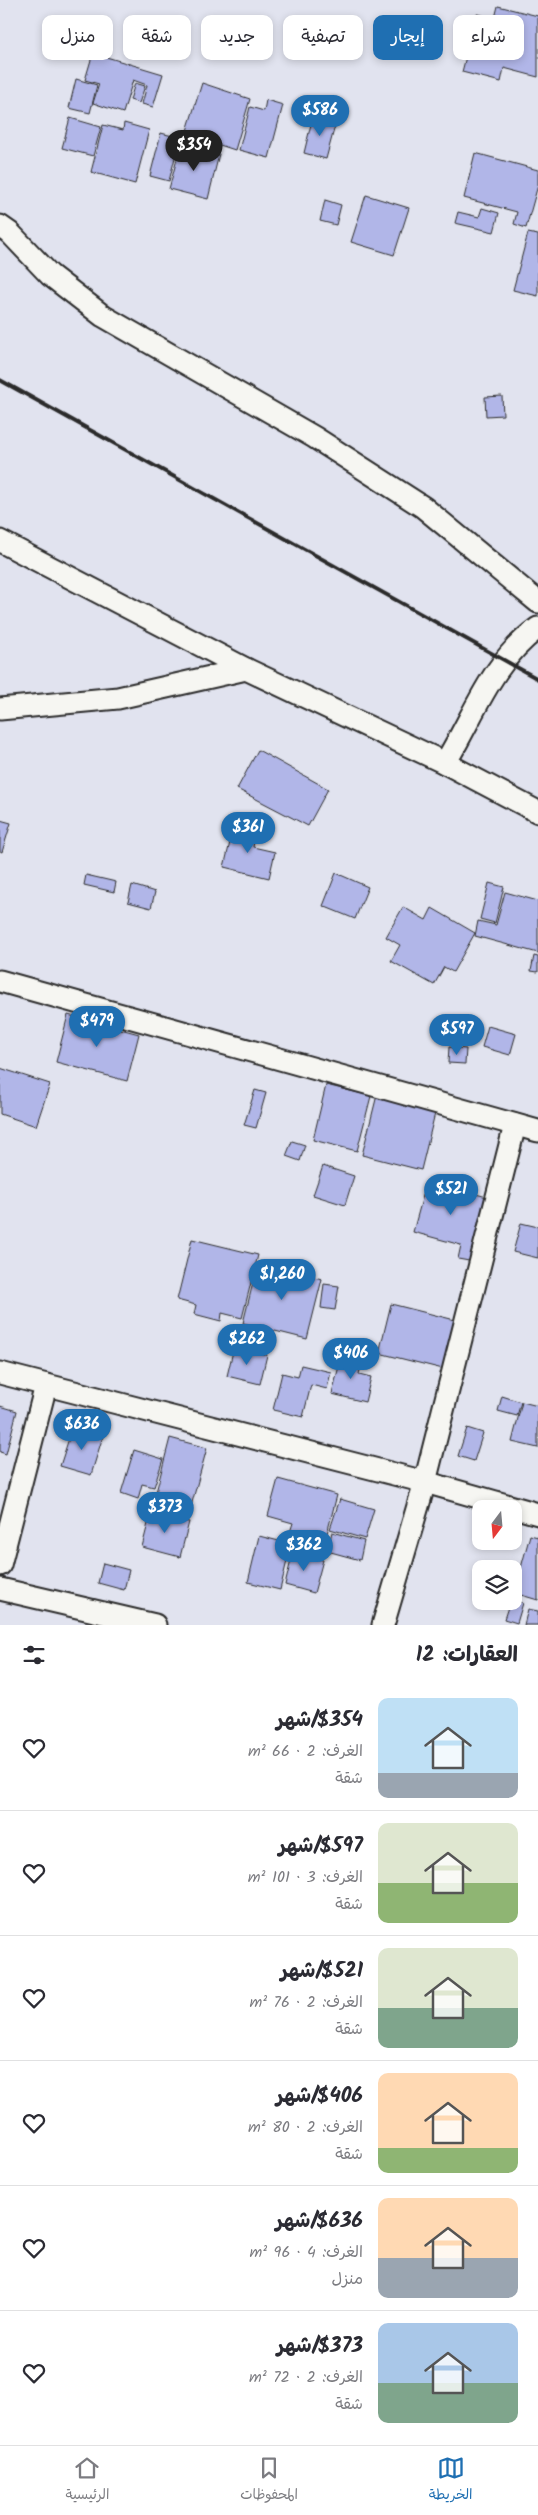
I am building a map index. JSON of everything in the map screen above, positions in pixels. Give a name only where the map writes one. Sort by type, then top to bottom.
[{"type":"street","points":[[0,226],[10,233],[50,274],[103,316],[314,436],[423,507],[538,602]]},
{"type":"street","points":[[0,541],[246,670],[445,763],[538,812]]},
{"type":"street","points":[[445,763],[494,676],[518,643],[538,628]]},
{"type":"street","points":[[0,709],[118,698],[246,670]]},
{"type":"street","points":[[0,981],[538,1131]]},
{"type":"street","points":[[383,1625],[425,1482],[515,1125]]},
{"type":"street","points":[[0,1373],[425,1482],[538,1514]]},
{"type":"street","points":[[0,1565],[46,1385]]},
{"type":"street","points":[[0,1589],[154,1625]]},
{"type":"building","points":[[498,6],[538,16],[538,77],[504,68],[501,82],[462,72],[465,60],[524,60],[524,15],[496,15]]},
{"type":"building","points":[[113,59],[163,74],[153,107],[142,104],[147,85],[133,80],[123,113],[93,103],[99,84],[85,80],[91,60]]},
{"type":"building","points":[[76,79],[97,85],[90,113],[69,108]]},
{"type":"building","points":[[135,83],[145,86],[139,103],[130,100]]},
{"type":"building","points":[[202,83],[250,99],[235,150],[186,134]]},
{"type":"building","points":[[266,100],[283,105],[269,158],[239,150],[250,107],[264,111]]},
{"type":"building","points":[[313,116],[336,122],[326,159],[304,153]]},
{"type":"building","points":[[70,118],[101,127],[93,156],[62,148]]},
{"type":"building","points":[[124,123],[149,130],[135,184],[91,172],[103,125],[123,130]]},
{"type":"building","points":[[161,133],[180,138],[169,181],[150,176]]},
{"type":"building","points":[[181,144],[219,154],[208,199],[169,189]]},
{"type":"building","points":[[475,153],[538,170],[538,185],[526,228],[514,224],[517,212],[464,198]]},
{"type":"building","points":[[366,195],[409,208],[394,255],[351,242]]},
{"type":"building","points":[[325,200],[341,205],[336,225],[320,221]]},
{"type":"building","points":[[482,208],[499,213],[494,232],[455,223],[458,212],[479,217]]},
{"type":"building","points":[[528,233],[538,235],[538,296],[513,290]]},
{"type":"building","points":[[502,396],[503,415],[486,416],[485,397]]},
{"type":"building","points":[[258,750],[328,789],[308,826],[237,789]]},
{"type":"building","points":[[0,820],[11,823],[2,852],[0,851]]},
{"type":"building","points":[[234,826],[256,832],[253,847],[275,852],[269,878],[224,867]]},
{"type":"building","points":[[336,873],[368,887],[355,919],[323,906]]},
{"type":"building","points":[[86,875],[116,882],[114,892],[84,885]]},
{"type":"building","points":[[489,883],[504,887],[495,923],[480,919]]},
{"type":"building","points":[[132,885],[155,892],[151,908],[128,902]]},
{"type":"building","points":[[505,892],[538,901],[538,953],[475,936],[478,921],[496,925]]},
{"type":"building","points":[[403,907],[426,920],[432,908],[475,933],[453,972],[444,967],[434,985],[391,961],[400,945],[386,937]]},
{"type":"building","points":[[534,956],[538,957],[538,972],[531,971]]},
{"type":"building","points":[[68,1015],[139,1034],[127,1081],[56,1062]]},
{"type":"building","points":[[488,1026],[516,1034],[510,1055],[482,1047]]},
{"type":"building","points":[[449,1047],[466,1049],[465,1064],[448,1063]]},
{"type":"building","points":[[0,1068],[50,1084],[36,1126],[0,1114]]},
{"type":"building","points":[[326,1085],[371,1096],[357,1151],[313,1140]]},
{"type":"building","points":[[255,1090],[266,1093],[256,1128],[244,1125]]},
{"type":"building","points":[[378,1091],[437,1105],[421,1170],[362,1155]]},
{"type":"building","points":[[292,1141],[305,1145],[300,1161],[286,1156]]},
{"type":"building","points":[[323,1166],[354,1176],[345,1205],[313,1195]]},
{"type":"building","points":[[427,1181],[487,1197],[469,1261],[458,1259],[461,1245],[413,1232]]},
{"type":"building","points":[[521,1223],[538,1227],[538,1258],[513,1252]]},
{"type":"building","points":[[192,1239],[258,1255],[242,1318],[222,1313],[221,1321],[194,1314],[196,1305],[177,1300]]},
{"type":"building","points":[[258,1263],[322,1279],[307,1339],[243,1323]]},
{"type":"building","points":[[324,1284],[339,1286],[335,1310],[321,1308]]},
{"type":"building","points":[[391,1304],[459,1321],[447,1370],[379,1353]]},
{"type":"building","points":[[239,1329],[269,1338],[266,1349],[236,1341]]},
{"type":"building","points":[[234,1347],[267,1355],[260,1384],[227,1376]]},
{"type":"building","points":[[342,1354],[363,1359],[359,1374],[371,1377],[365,1402],[332,1394]]},
{"type":"building","points":[[301,1365],[331,1372],[327,1389],[311,1385],[303,1417],[273,1410],[282,1373],[298,1377]]},
{"type":"building","points":[[502,1396],[521,1402],[517,1416],[498,1411]]},
{"type":"building","points":[[522,1402],[538,1406],[538,1448],[512,1442]]},
{"type":"building","points":[[0,1406],[17,1411],[6,1454],[0,1452]]},
{"type":"building","points":[[73,1426],[103,1436],[91,1475],[60,1466]]},
{"type":"building","points":[[467,1428],[483,1433],[474,1461],[458,1456]]},
{"type":"building","points":[[170,1438],[207,1448],[190,1510],[154,1500]]},
{"type":"building","points":[[134,1450],[163,1459],[154,1487],[142,1484],[138,1499],[121,1493]]},
{"type":"building","points":[[278,1479],[337,1495],[325,1541],[290,1532],[293,1523],[268,1516]]},
{"type":"building","points":[[340,1499],[374,1509],[365,1539],[330,1529]]},
{"type":"building","points":[[151,1512],[189,1522],[180,1557],[142,1547]]},
{"type":"building","points":[[332,1532],[364,1541],[360,1560],[327,1551]]},
{"type":"building","points":[[530,1535],[538,1537],[538,1600],[522,1595],[522,1564]]},
{"type":"building","points":[[259,1536],[291,1544],[280,1590],[248,1582]]},
{"type":"building","points":[[293,1552],[323,1560],[314,1593],[285,1585]]},
{"type":"building","points":[[103,1563],[129,1570],[124,1590],[98,1583]]},
{"type":"building","points":[[528,1609],[538,1611],[538,1625],[524,1625]]},
{"type":"building","points":[[507,1610],[521,1610],[517,1623],[504,1619]]},
{"type":"railway","points":[[0,380],[538,679]]}]
